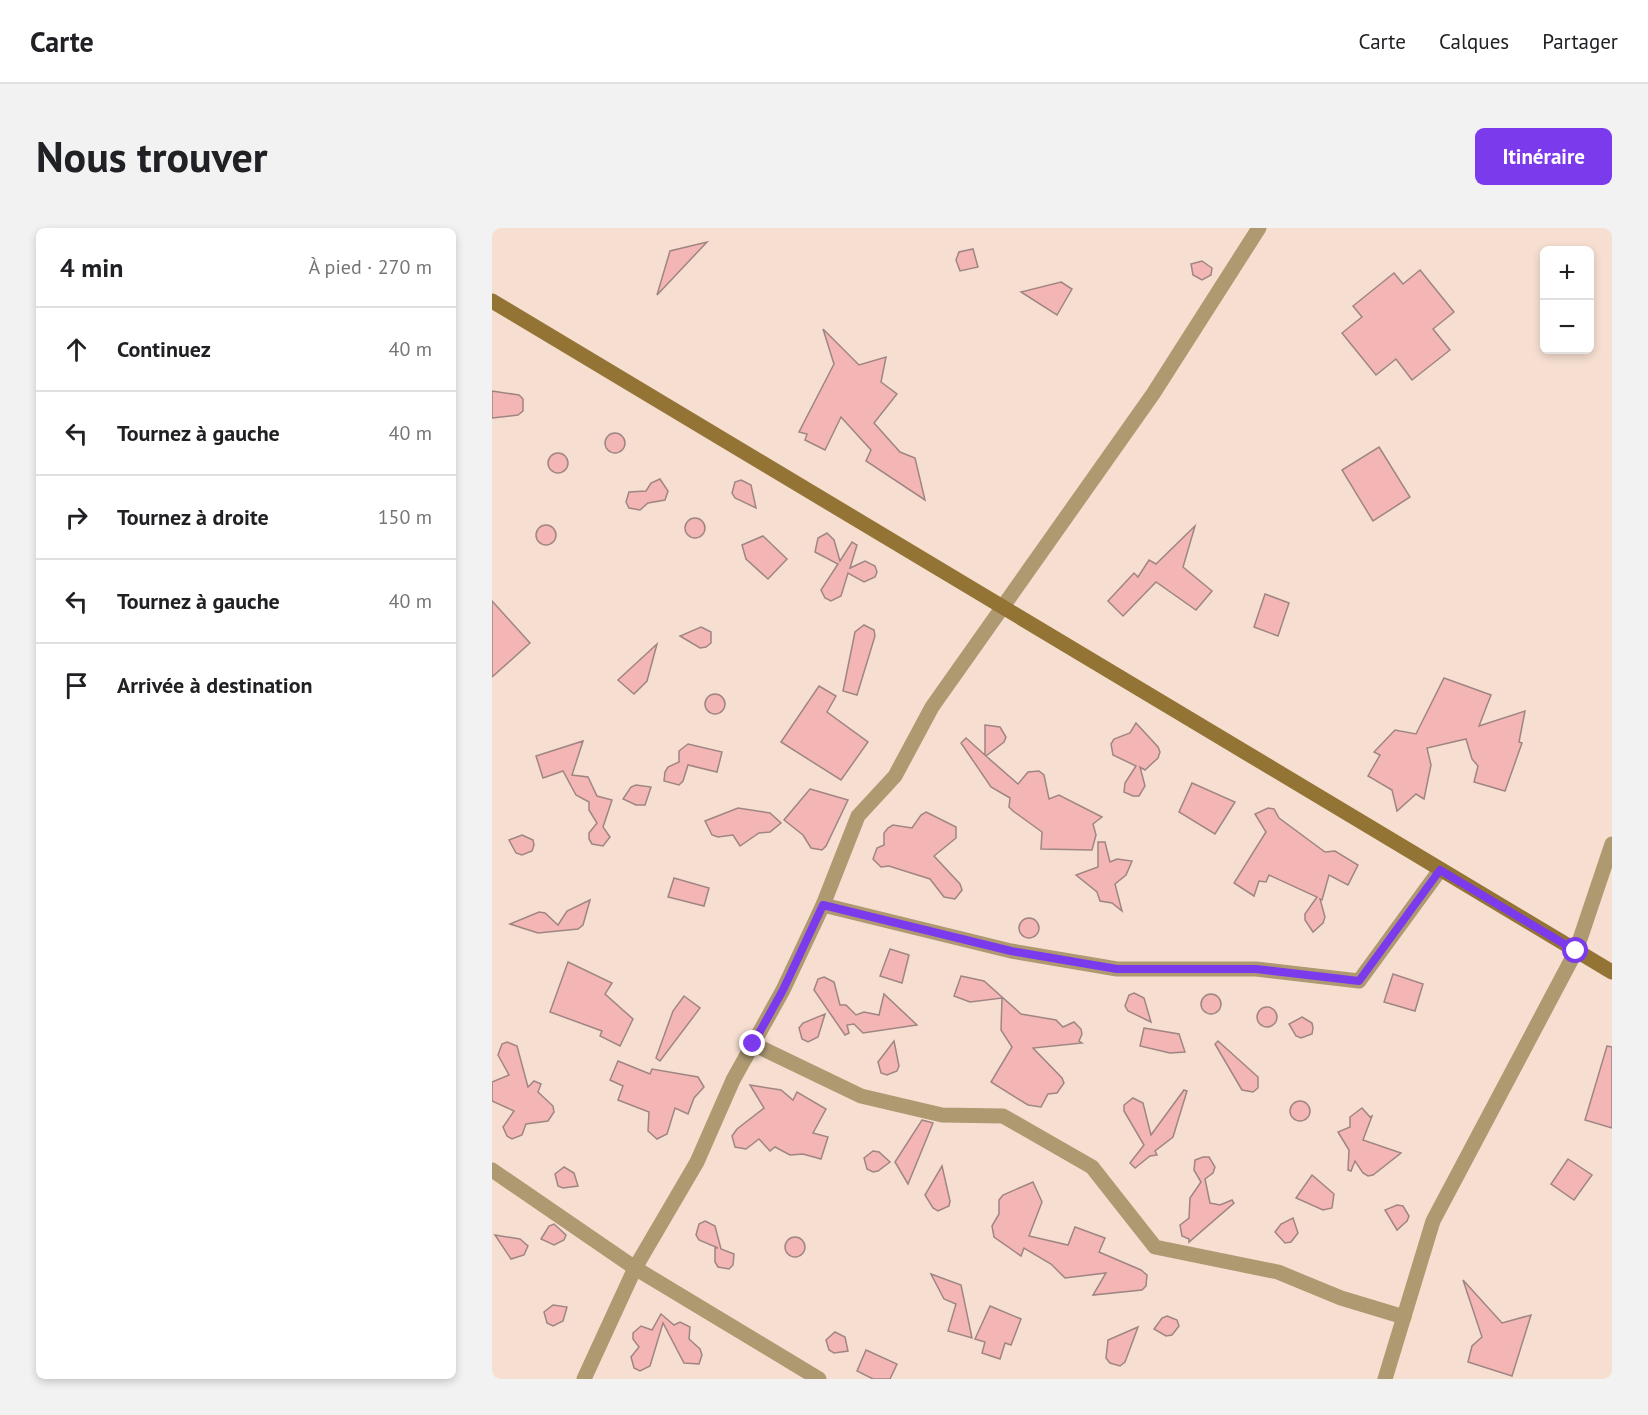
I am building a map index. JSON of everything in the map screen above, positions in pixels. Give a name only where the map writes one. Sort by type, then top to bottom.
[{"type":"street","points":[[584,1379],[635,1268],[697,1162],[733,1080],[783,990],[823,905],[858,816],[896,776],[932,707],[1154,394],[1259,228]]},
{"type":"street","points":[[492,301],[1612,972]]},
{"type":"street","points":[[1385,1379],[1433,1221],[1576,951],[1612,844]]},
{"type":"street","points":[[823,905],[1011,951],[1117,969],[1256,969],[1359,981],[1440,870]]},
{"type":"street","points":[[753,1044],[861,1096],[942,1115],[1002,1116],[1092,1167],[1155,1247],[1278,1272],[1341,1298],[1404,1317]]},
{"type":"street","points":[[492,1170],[635,1268],[819,1379]]},
{"type":"building","points":[[707,242],[657,295],[670,251]]},
{"type":"building","points":[[973,249],[978,267],[960,271],[956,260],[959,252]]},
{"type":"building","points":[[1202,261],[1212,268],[1211,275],[1202,280],[1193,275],[1191,264]]},
{"type":"building","points":[[1420,270],[1454,312],[1433,329],[1450,350],[1412,380],[1396,359],[1376,375],[1342,333],[1362,317],[1353,306],[1394,273],[1403,284]]},
{"type":"building","points":[[1061,282],[1072,289],[1057,315],[1021,292]]},
{"type":"building","points":[[823,329],[859,365],[886,357],[881,382],[897,394],[874,423],[900,452],[915,458],[925,500],[866,461],[871,450],[841,417],[825,450],[805,440],[807,434],[799,432],[834,364]]},
{"type":"building","points":[[492,391],[519,395],[523,399],[523,411],[518,415],[492,418]]},
{"type":"building","points":[[615,433],[622,436],[625,443],[622,450],[615,453],[608,450],[605,443],[608,436]]},
{"type":"building","points":[[1379,447],[1410,497],[1373,521],[1342,470]]},
{"type":"building","points":[[558,453],[565,456],[568,463],[565,470],[558,473],[551,470],[548,463],[551,456]]},
{"type":"building","points":[[660,479],[668,491],[665,500],[648,503],[640,510],[629,508],[626,502],[629,492],[646,491],[651,483]]},
{"type":"building","points":[[741,480],[751,485],[756,508],[735,498],[732,493],[735,482]]},
{"type":"building","points":[[691,518],[699,518],[705,524],[705,532],[699,538],[691,538],[685,532],[685,524]]},
{"type":"building","points":[[546,525],[553,528],[556,535],[553,542],[546,545],[539,542],[536,535],[539,528]]},
{"type":"building","points":[[1195,526],[1183,567],[1212,591],[1196,610],[1156,582],[1123,616],[1108,601],[1134,573],[1138,577],[1149,560],[1156,564]]},
{"type":"building","points":[[827,533],[834,540],[840,561],[852,542],[857,545],[850,568],[865,561],[875,566],[877,572],[875,577],[864,582],[848,573],[841,596],[831,601],[825,598],[821,590],[838,564],[815,552],[818,538]]},
{"type":"building","points":[[763,536],[787,559],[768,579],[746,559],[742,545]]},
{"type":"building","points":[[1265,594],[1289,603],[1278,636],[1254,627]]},
{"type":"building","points":[[492,601],[530,643],[492,677]]},
{"type":"building","points":[[864,625],[874,630],[875,636],[857,695],[843,691],[855,632]]},
{"type":"building","points":[[701,627],[711,632],[711,643],[706,647],[700,648],[680,636]]},
{"type":"building","points":[[657,644],[647,681],[634,694],[618,680]]},
{"type":"building","points":[[1444,678],[1491,695],[1479,726],[1525,711],[1519,742],[1522,743],[1505,791],[1474,782],[1478,766],[1472,759],[1466,739],[1427,748],[1431,765],[1424,799],[1416,794],[1397,811],[1392,790],[1368,776],[1380,755],[1374,752],[1395,730],[1416,734]]},
{"type":"building","points":[[819,686],[836,696],[827,712],[868,742],[841,780],[781,742]]},
{"type":"building","points":[[715,694],[722,697],[725,704],[722,711],[715,714],[708,711],[705,704],[708,697]]},
{"type":"building","points":[[1136,723],[1160,752],[1158,758],[1145,770],[1140,767],[1145,786],[1139,796],[1133,796],[1124,792],[1125,783],[1136,766],[1113,755],[1111,744],[1114,739],[1130,733]]},
{"type":"building","points":[[985,725],[1000,727],[1006,737],[1004,742],[986,756],[1018,784],[1028,772],[1039,771],[1044,775],[1049,799],[1059,795],[1102,817],[1093,824],[1096,835],[1092,850],[1041,849],[1042,832],[1009,807],[1010,798],[991,787],[961,743],[966,738],[985,755]]},
{"type":"building","points":[[583,741],[572,775],[588,777],[597,796],[612,800],[603,827],[610,837],[603,846],[592,844],[589,839],[589,833],[597,823],[589,810],[589,802],[576,795],[563,771],[543,778],[536,756]]},
{"type":"building","points":[[688,744],[722,752],[717,772],[688,765],[683,781],[679,785],[664,781],[668,767],[679,762],[679,751]]},
{"type":"building","points":[[1192,783],[1235,802],[1215,834],[1179,812]]},
{"type":"building","points":[[636,785],[651,787],[645,805],[636,805],[623,799],[631,787]]},
{"type":"building","points":[[810,789],[848,800],[822,850],[811,848],[803,835],[784,820]]},
{"type":"building","points":[[738,808],[770,813],[781,823],[770,832],[759,833],[740,846],[733,835],[718,837],[712,835],[705,821]]},
{"type":"building","points":[[1268,808],[1274,809],[1279,818],[1325,852],[1335,851],[1358,865],[1348,885],[1329,875],[1322,900],[1320,899],[1325,917],[1323,923],[1313,932],[1305,920],[1305,914],[1317,897],[1269,875],[1266,882],[1259,881],[1254,896],[1234,883],[1266,832],[1255,814]]},
{"type":"building","points":[[926,812],[956,827],[956,838],[934,856],[960,884],[962,890],[955,899],[944,897],[930,879],[889,866],[881,867],[873,859],[877,848],[884,845],[884,833],[888,828],[893,825],[912,828]]},
{"type":"building","points":[[522,835],[533,840],[534,845],[532,851],[522,855],[516,853],[509,840]]},
{"type":"building","points":[[1098,842],[1105,842],[1110,862],[1117,859],[1132,861],[1126,875],[1115,884],[1122,911],[1112,903],[1100,901],[1097,892],[1076,875],[1098,867]]},
{"type":"building","points":[[674,878],[709,888],[704,906],[668,897]]},
{"type":"building","points":[[590,900],[583,925],[578,929],[538,933],[510,924],[539,912],[545,913],[558,925],[567,911]]},
{"type":"building","points":[[1029,918],[1036,921],[1039,928],[1036,935],[1029,938],[1022,935],[1019,928],[1022,921]]},
{"type":"building","points":[[890,949],[909,955],[902,983],[880,976]]},
{"type":"building","points":[[568,962],[612,983],[605,994],[633,1019],[620,1046],[600,1036],[602,1031],[550,1012]]},
{"type":"building","points":[[1393,974],[1423,984],[1415,1011],[1384,1002]]},
{"type":"building","points":[[961,976],[984,981],[1021,1014],[1056,1020],[1063,1027],[1074,1022],[1081,1029],[1082,1034],[1079,1041],[1082,1043],[1033,1048],[1062,1078],[1064,1083],[1057,1093],[1048,1094],[1041,1107],[1028,1105],[991,1082],[1012,1047],[1001,1030],[1002,998],[970,1002],[954,996]]},
{"type":"building","points":[[824,977],[834,982],[840,1005],[846,1005],[856,1015],[864,1012],[879,1015],[884,994],[917,1025],[863,1033],[854,1024],[847,1025],[849,1033],[845,1035],[814,990],[818,979]]},
{"type":"building","points":[[1134,993],[1144,998],[1151,1022],[1128,1011],[1125,1006],[1129,995]]},
{"type":"building","points":[[1211,994],[1218,997],[1221,1004],[1218,1011],[1211,1014],[1204,1011],[1201,1004],[1204,997]]},
{"type":"building","points":[[684,996],[700,1008],[660,1061],[656,1058],[673,1011]]},
{"type":"building","points":[[1263,1007],[1271,1007],[1277,1013],[1277,1021],[1271,1027],[1263,1027],[1257,1021],[1257,1013]]},
{"type":"building","points":[[825,1014],[818,1037],[808,1042],[802,1039],[799,1028],[803,1023]]},
{"type":"building","points":[[1302,1017],[1312,1023],[1313,1028],[1312,1034],[1301,1038],[1296,1036],[1289,1024]]},
{"type":"building","points":[[1144,1028],[1179,1034],[1185,1052],[1170,1053],[1140,1046]]},
{"type":"building","points":[[894,1041],[899,1066],[897,1071],[887,1075],[881,1073],[878,1062]]},
{"type":"building","points":[[1218,1041],[1258,1077],[1258,1088],[1253,1092],[1242,1090],[1215,1044]]},
{"type":"building","points":[[507,1042],[517,1046],[528,1087],[534,1081],[541,1084],[538,1092],[553,1106],[554,1112],[548,1121],[526,1124],[522,1135],[512,1139],[507,1136],[503,1127],[514,1111],[492,1101],[492,1082],[509,1075],[498,1055],[502,1044]]},
{"type":"building","points":[[1607,1046],[1612,1047],[1612,1128],[1585,1120]]},
{"type":"building","points":[[618,1061],[650,1074],[652,1069],[698,1077],[704,1087],[694,1098],[688,1114],[675,1108],[667,1134],[657,1139],[648,1131],[649,1112],[618,1100],[623,1086],[610,1080]]},
{"type":"building","points":[[750,1085],[781,1090],[793,1100],[797,1092],[826,1109],[813,1133],[828,1137],[821,1159],[803,1154],[790,1155],[775,1147],[770,1151],[759,1139],[746,1149],[735,1147],[732,1136],[737,1129],[764,1108]]},
{"type":"building","points":[[1184,1090],[1187,1091],[1173,1137],[1155,1151],[1157,1155],[1150,1156],[1135,1168],[1130,1163],[1144,1145],[1124,1111],[1124,1105],[1133,1098],[1143,1103],[1151,1135]]},
{"type":"building","points":[[1300,1101],[1307,1104],[1310,1111],[1307,1118],[1300,1121],[1293,1118],[1290,1111],[1293,1104]]},
{"type":"building","points":[[1362,1108],[1370,1117],[1372,1116],[1363,1140],[1401,1153],[1373,1175],[1368,1176],[1363,1173],[1355,1161],[1351,1171],[1348,1170],[1349,1150],[1338,1132],[1350,1127],[1350,1117]]},
{"type":"building","points":[[922,1120],[933,1123],[908,1184],[895,1162]]},
{"type":"building","points":[[873,1151],[879,1152],[890,1162],[873,1172],[867,1169],[864,1158]]},
{"type":"building","points":[[1209,1157],[1215,1167],[1213,1173],[1205,1179],[1210,1203],[1220,1205],[1232,1200],[1234,1203],[1189,1242],[1189,1239],[1182,1236],[1180,1225],[1189,1218],[1190,1198],[1201,1182],[1194,1170],[1195,1160]]},
{"type":"building","points":[[1568,1159],[1592,1175],[1574,1200],[1551,1184]]},
{"type":"building","points":[[942,1166],[950,1201],[949,1206],[938,1211],[933,1208],[925,1195]]},
{"type":"building","points":[[564,1167],[574,1173],[578,1186],[563,1188],[558,1186],[555,1174]]},
{"type":"building","points":[[1312,1175],[1334,1194],[1332,1208],[1323,1210],[1296,1198]]},
{"type":"building","points":[[1033,1182],[1042,1202],[1029,1236],[1068,1245],[1075,1227],[1105,1238],[1099,1252],[1141,1270],[1147,1275],[1146,1286],[1142,1290],[1093,1295],[1106,1273],[1065,1278],[1051,1264],[1024,1248],[1021,1256],[994,1237],[992,1226],[999,1214],[999,1200],[1003,1195]]},
{"type":"building","points":[[1397,1205],[1403,1206],[1409,1216],[1397,1230],[1385,1210]]},
{"type":"building","points":[[1293,1218],[1298,1233],[1291,1242],[1285,1243],[1275,1232],[1281,1224]]},
{"type":"building","points":[[705,1221],[715,1226],[721,1249],[734,1254],[733,1265],[729,1269],[718,1267],[715,1262],[715,1248],[718,1248],[699,1240],[696,1235],[699,1224]]},
{"type":"building","points":[[554,1224],[566,1235],[564,1240],[554,1245],[541,1239],[549,1226]]},
{"type":"building","points":[[495,1235],[520,1239],[528,1246],[524,1255],[511,1259]]},
{"type":"building","points":[[795,1237],[802,1240],[805,1247],[802,1254],[795,1257],[788,1254],[785,1247],[788,1240]]},
{"type":"building","points":[[931,1274],[961,1285],[972,1338],[948,1331],[956,1304],[944,1299]]},
{"type":"building","points":[[1463,1280],[1502,1323],[1531,1315],[1512,1376],[1468,1362],[1472,1346],[1482,1337]]},
{"type":"building","points":[[553,1305],[567,1307],[563,1321],[553,1326],[547,1323],[544,1312]]},
{"type":"building","points":[[990,1306],[1021,1319],[1011,1345],[1005,1343],[1000,1359],[982,1353],[985,1342],[975,1339]]},
{"type":"building","points":[[661,1314],[674,1325],[680,1322],[690,1327],[689,1339],[700,1349],[702,1355],[699,1364],[684,1363],[663,1323],[650,1366],[640,1371],[634,1368],[631,1357],[639,1347],[633,1339],[633,1333],[641,1326],[652,1330]]},
{"type":"building","points":[[1167,1316],[1177,1320],[1179,1326],[1172,1335],[1166,1336],[1154,1329],[1162,1318]]},
{"type":"building","points":[[1138,1327],[1125,1362],[1120,1366],[1110,1363],[1106,1358],[1108,1340]]},
{"type":"building","points":[[835,1332],[845,1337],[848,1351],[834,1353],[829,1350],[826,1340]]},
{"type":"building","points":[[866,1350],[897,1364],[890,1379],[873,1379],[857,1371]]},
{"type":"route","points":[[753,1044],[783,990],[823,905],[1011,951],[1117,969],[1256,969],[1359,981],[1440,870],[1576,951]]}]
